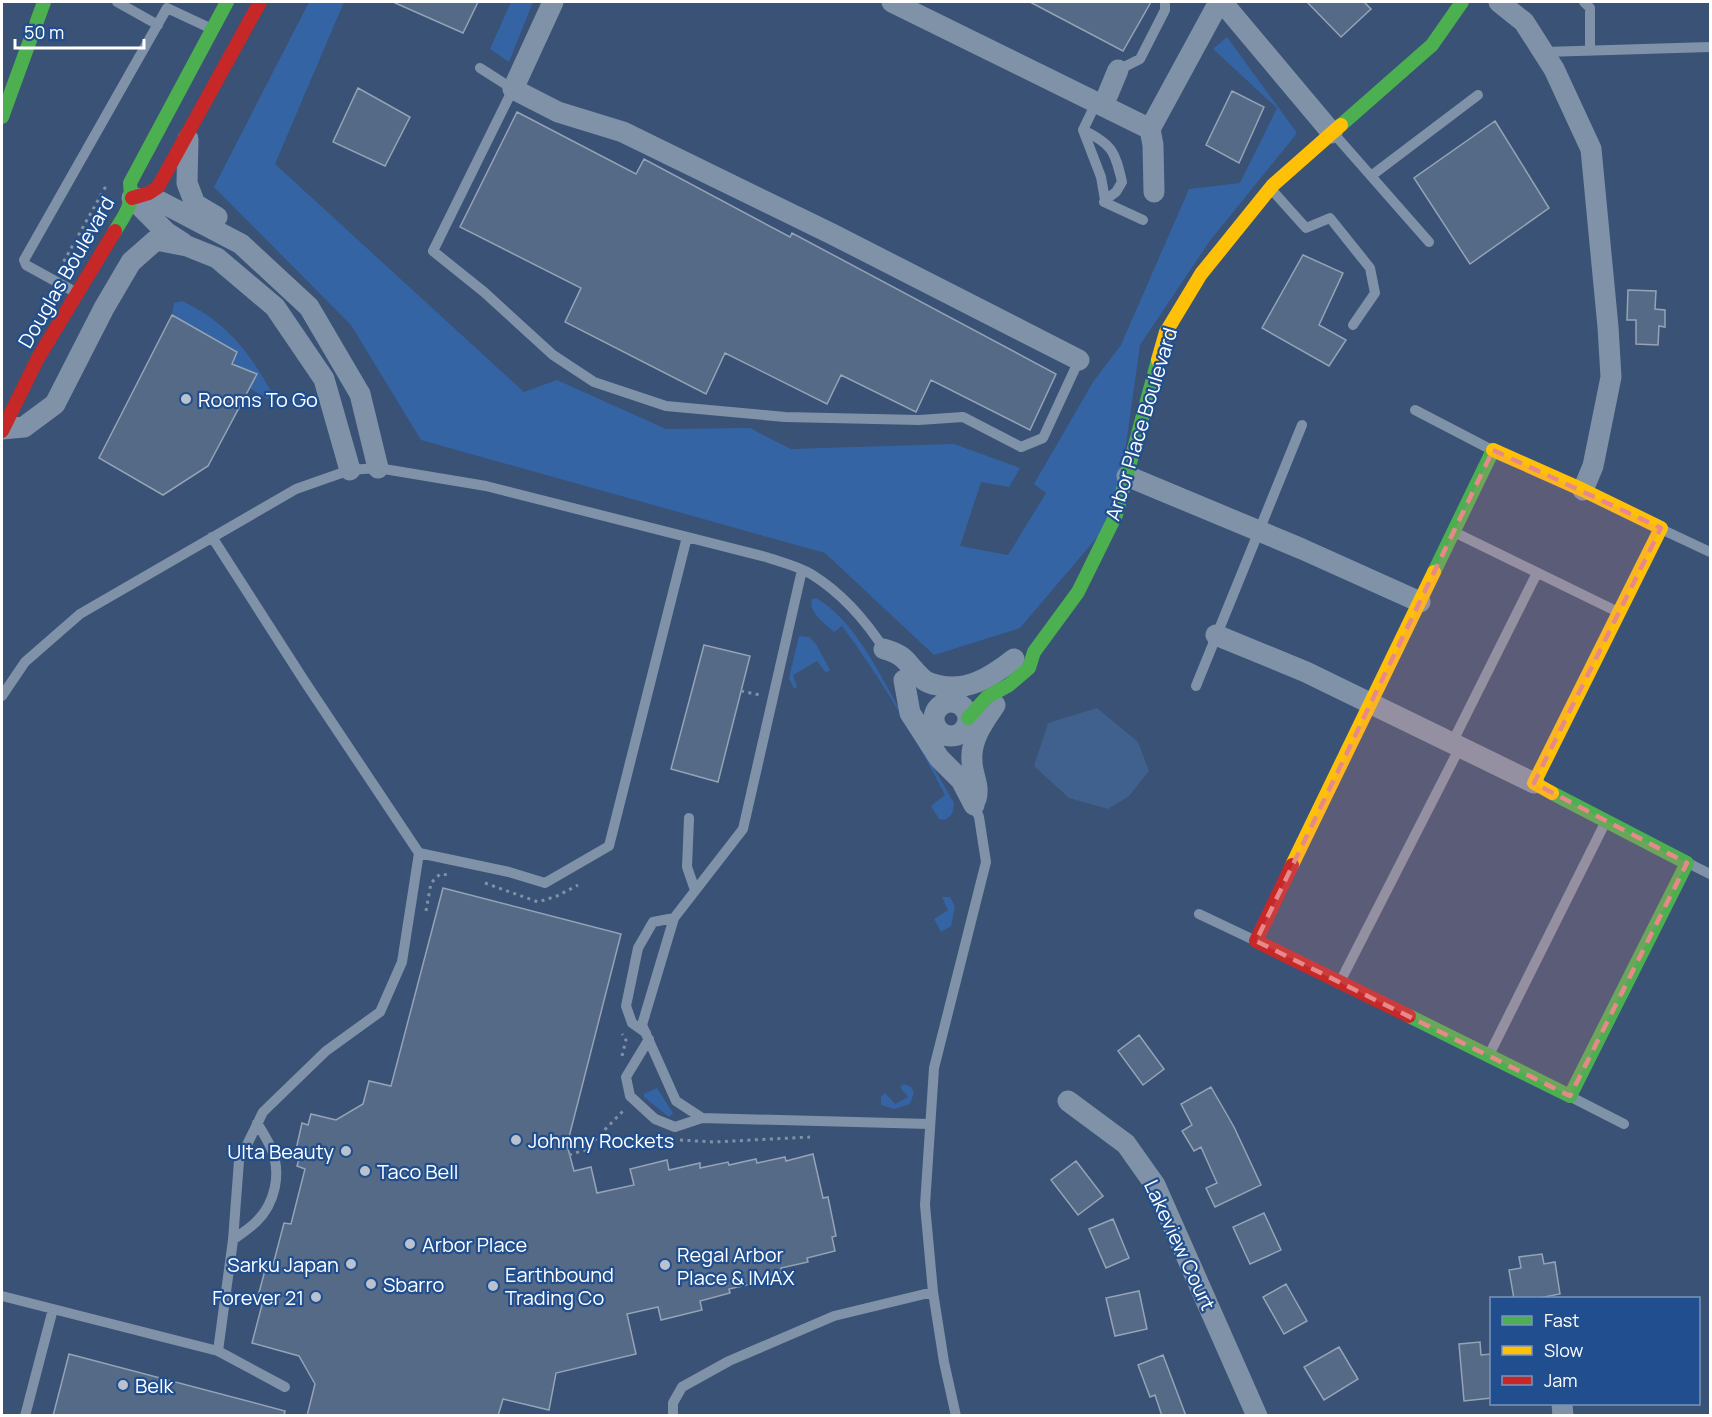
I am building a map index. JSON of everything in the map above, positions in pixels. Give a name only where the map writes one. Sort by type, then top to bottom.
[{"type":"main road","points":[[2,117],[44,2]]},
{"type":"main road","name":"Douglas Boulevard","points":[[2,430],[38,358],[112,237],[132,198],[130,183],[227,2]]},
{"type":"main road","name":"Douglas Boulevard","points":[[132,198],[158,187],[260,2]]},
{"type":"main road","name":"Arbor Place Boulevard","points":[[951,718],[1009,685],[1029,668],[1024,656],[1078,592],[1116,515],[1166,332],[1201,274],[1270,189],[1432,45],[1462,2]]},
{"type":"main road","points":[[1493,450],[1661,528],[1534,783],[1687,863],[1570,1096],[1256,941],[1493,450]]},
{"type":"street","points":[[553,2],[513,89],[558,112],[623,132],[644,142],[832,234],[1079,360]]},
{"type":"street","points":[[892,2],[1150,129]]},
{"type":"street","points":[[1154,192],[1153,145],[1150,129],[1221,2],[1332,133]]},
{"type":"street","points":[[1499,2],[1524,22],[1544,52],[1591,149],[1611,377],[1593,466],[1583,490]]},
{"type":"street","points":[[1100,104],[1118,70]]},
{"type":"street","points":[[190,128],[186,159],[187,183],[195,204],[238,230],[241,244]]},
{"type":"street","points":[[132,198],[161,202],[241,244],[309,307],[360,394],[378,468]]},
{"type":"street","points":[[132,198],[166,232],[186,246]]},
{"type":"street","points":[[2,430],[24,427],[55,404],[130,262],[156,240],[186,246],[217,258],[275,307],[324,379],[350,470]]},
{"type":"street","points":[[1127,476],[1420,602]]},
{"type":"street","points":[[1216,635],[1306,672],[1534,783]]},
{"type":"street","points":[[887,653],[900,653],[926,682],[950,688],[970,685],[993,676],[1024,656]]},
{"type":"street","points":[[887,653],[904,680],[951,718],[961,780]]},
{"type":"street","name":"Arbor Place Boulevard","points":[[951,718],[1024,656]]},
{"type":"street","points":[[904,680],[910,713],[939,758],[961,780],[974,805]]},
{"type":"street","points":[[974,805],[978,791],[971,760],[978,730],[1009,685]]},
{"type":"street","points":[[910,713],[951,718]]},
{"type":"street","points":[[939,758],[951,718]]},
{"type":"street","name":"Lakeview Court","points":[[1068,1101],[1126,1144],[1155,1185],[1257,1416]]},
{"type":"lane","points":[[117,2],[158,25]]},
{"type":"lane","points":[[78,293],[26,265],[24,260],[167,7],[183,2]]},
{"type":"lane","points":[[1118,70],[1140,59],[1165,10],[1165,2]]},
{"type":"lane","points":[[1584,2],[1590,8],[1590,51]]},
{"type":"lane","points":[[167,7],[212,29]]},
{"type":"lane","points":[[1544,52],[1710,47]]},
{"type":"lane","points":[[480,68],[513,89],[433,251],[484,292],[553,355],[594,382],[666,406],[784,417],[920,420],[963,417],[1021,447],[1043,438],[1079,360]]},
{"type":"lane","points":[[1371,176],[1478,95]]},
{"type":"lane","points":[[1083,130],[1100,104]]},
{"type":"lane","points":[[1083,130],[1109,145],[1118,161],[1122,182],[1116,192],[1106,200],[1101,177],[1083,130]]},
{"type":"lane","points":[[1332,133],[1429,242]]},
{"type":"lane","points":[[1270,189],[1306,228],[1330,218],[1370,268],[1375,293],[1353,325]]},
{"type":"lane","points":[[1104,202],[1143,220]]},
{"type":"lane","points":[[1415,410],[1493,450]]},
{"type":"lane","points":[[1196,686],[1302,425]]},
{"type":"lane","points":[[2,696],[25,662],[80,614],[296,489],[350,470],[378,468],[486,486],[766,557],[802,570],[837,592],[876,635],[887,653]]},
{"type":"lane","points":[[1661,528],[1710,552]]},
{"type":"lane","points":[[1454,532],[1619,613]]},
{"type":"lane","points":[[212,537],[419,853],[402,962],[380,1012],[326,1051],[263,1112],[239,1161],[233,1240],[218,1350]]},
{"type":"lane","points":[[419,853],[509,872],[545,883],[609,846],[687,537]]},
{"type":"lane","points":[[702,1118],[676,1101],[642,1025],[674,918],[743,829],[802,570]]},
{"type":"lane","points":[[1340,983],[1537,573]]},
{"type":"lane","points":[[956,1416],[944,1362],[933,1292],[926,1205],[934,1068],[986,862],[979,817],[974,805]]},
{"type":"lane","points":[[689,819],[687,867],[695,890]]},
{"type":"lane","points":[[1488,1056],[1606,822]]},
{"type":"lane","points":[[1687,863],[1710,874]]},
{"type":"lane","points":[[1199,914],[1256,941]]},
{"type":"lane","points":[[647,1036],[632,1023],[626,1006],[638,948],[653,922],[674,918]]},
{"type":"lane","points":[[647,1036],[626,1077],[630,1096],[655,1119],[675,1127],[702,1118],[930,1124]]},
{"type":"lane","points":[[1570,1096],[1624,1124]]},
{"type":"lane","points":[[233,1240],[255,1223],[273,1196],[276,1180],[275,1162],[271,1148],[257,1123]]},
{"type":"lane","points":[[673,1416],[673,1403],[682,1387],[729,1360],[834,1316],[933,1292]]},
{"type":"lane","points":[[2,1296],[218,1350],[285,1387]]},
{"type":"lane","points":[[25,1416],[53,1309]]},
{"type":"path","points":[[741,691],[765,696]]},
{"type":"path","points":[[619,1028],[626,1040],[619,1064]]},
{"type":"path","points":[[621,1105],[631,1116]]},
{"type":"path","points":[[569,1155],[585,1150],[625,1110]]},
{"type":"path","points":[[679,1140],[714,1142],[810,1137]]},
{"type":"highlighted area","points":[[1493,450],[1661,528],[1534,783],[1687,863],[1570,1096],[1256,941]]},
{"type":"shaded area","points":[[309,2],[344,2],[275,164],[524,392],[557,380],[666,429],[750,428],[791,449],[954,444],[1020,468],[1009,487],[981,482],[960,546],[1008,555],[1046,493],[1034,484],[1093,382],[1121,345],[1189,189],[1240,183],[1277,108],[1213,49],[1227,37],[1297,133],[1209,242],[1140,345],[1116,515],[1020,628],[934,655],[825,553],[421,440],[351,325],[214,187]]},
{"type":"shaded area","points":[[511,2],[533,2],[509,62],[490,49]]},
{"type":"shaded area","points":[[182,301],[213,319],[237,341],[274,396],[268,399],[249,388],[256,374],[232,364],[237,352],[172,315],[174,303]]},
{"type":"shaded area","points":[[816,598],[842,619],[875,665],[954,803],[952,813],[948,818],[939,819],[931,806],[945,795],[897,708],[842,626],[834,632],[815,613],[811,604],[812,599]]},
{"type":"shaded area","points":[[799,636],[809,637],[816,644],[830,670],[826,673],[817,661],[793,675],[797,687],[794,689],[789,678]]},
{"type":"shaded area","points":[[1097,708],[1138,742],[1149,771],[1129,796],[1108,809],[1069,798],[1034,766],[1048,723]]},
{"type":"shaded area","points":[[942,897],[950,897],[955,906],[951,926],[941,932],[934,919],[948,910]]},
{"type":"shaded area","points":[[904,1084],[911,1087],[914,1093],[910,1104],[894,1109],[881,1105],[881,1097],[885,1093],[895,1104],[908,1097],[900,1087]]},
{"type":"shaded area","points":[[657,1088],[673,1113],[669,1117],[644,1097],[644,1094]]},
{"type":"building","points":[[393,2],[478,2],[463,33]]},
{"type":"building","points":[[1030,2],[1151,2],[1123,51]]},
{"type":"building","points":[[1307,2],[1364,2],[1371,9],[1341,37]]},
{"type":"building","points":[[358,88],[410,117],[385,166],[333,142]]},
{"type":"building","points":[[1232,91],[1264,107],[1239,163],[1206,145]]},
{"type":"building","points":[[517,112],[636,174],[644,159],[790,237],[792,233],[1056,374],[1030,430],[931,380],[916,412],[841,375],[827,404],[725,353],[706,394],[565,322],[581,288],[460,227]]},
{"type":"building","points":[[1495,121],[1549,208],[1470,264],[1414,178]]},
{"type":"building","points":[[1303,255],[1343,273],[1319,325],[1346,340],[1329,366],[1262,328]]},
{"type":"building","points":[[1628,290],[1656,291],[1655,309],[1665,310],[1665,327],[1659,326],[1658,345],[1636,344],[1636,320],[1627,320]]},
{"type":"building","name":"Rooms To Go","points":[[172,315],[237,352],[232,364],[257,374],[208,466],[163,495],[99,458]]},
{"type":"building","points":[[704,645],[750,656],[718,782],[671,769]]},
{"type":"building","points":[[443,888],[621,934],[567,1145],[574,1171],[591,1167],[597,1193],[634,1185],[630,1169],[667,1160],[669,1170],[700,1163],[700,1168],[756,1159],[757,1163],[785,1157],[786,1161],[813,1154],[823,1198],[828,1197],[836,1236],[832,1237],[835,1251],[807,1258],[808,1262],[781,1268],[782,1272],[755,1279],[756,1283],[729,1289],[730,1293],[700,1301],[702,1310],[661,1320],[658,1307],[627,1314],[636,1354],[556,1373],[549,1410],[503,1399],[498,1416],[307,1416],[315,1384],[299,1356],[252,1343],[263,1301],[257,1300],[267,1263],[273,1265],[284,1223],[291,1224],[305,1169],[297,1166],[300,1155],[295,1154],[302,1123],[308,1125],[311,1114],[336,1120],[363,1104],[369,1081],[391,1086]]},
{"type":"building","points":[[1139,1035],[1164,1069],[1143,1085],[1118,1051]]},
{"type":"building","points":[[1211,1087],[1234,1127],[1261,1185],[1215,1207],[1206,1188],[1217,1183],[1201,1147],[1194,1151],[1182,1131],[1192,1125],[1181,1104]]},
{"type":"building","points":[[1076,1161],[1103,1196],[1078,1215],[1051,1180]]},
{"type":"building","points":[[1264,1213],[1281,1250],[1250,1264],[1233,1227]]},
{"type":"building","points":[[1113,1219],[1129,1258],[1106,1268],[1089,1229]]},
{"type":"building","points":[[1542,1254],[1544,1264],[1555,1262],[1560,1294],[1544,1297],[1514,1297],[1509,1270],[1521,1268],[1519,1257]]},
{"type":"building","points":[[1286,1284],[1307,1321],[1284,1334],[1263,1297]]},
{"type":"building","points":[[1139,1291],[1147,1329],[1115,1336],[1106,1298]]},
{"type":"building","points":[[1480,1342],[1481,1355],[1490,1354],[1490,1398],[1464,1401],[1459,1344]]},
{"type":"building","points":[[1339,1347],[1358,1379],[1324,1400],[1304,1367]]},
{"type":"building","name":"Belk","points":[[69,1354],[285,1411],[284,1416],[53,1416]]},
{"type":"building","points":[[1163,1355],[1186,1416],[1162,1416],[1155,1395],[1150,1397],[1138,1365]]},
{"type":"traffic: fast","points":[[2,117],[44,2]]},
{"type":"traffic: fast","points":[[115,231],[129,204],[130,183],[227,2]]},
{"type":"traffic: fast","points":[[1341,125],[1432,45],[1462,2]]},
{"type":"traffic: fast","points":[[968,718],[987,697],[1009,685],[1029,668],[1034,652],[1078,592],[1116,515],[1158,360]]},
{"type":"traffic: fast","points":[[1434,572],[1493,450]]},
{"type":"traffic: fast","points":[[1409,1016],[1570,1096],[1687,863],[1552,793]]},
{"type":"traffic: slow","points":[[1158,360],[1166,332],[1201,274],[1273,185],[1341,125]]},
{"type":"traffic: slow","points":[[1493,450],[1661,528],[1534,783],[1552,793]]},
{"type":"traffic: slow","points":[[1292,865],[1434,572]]},
{"type":"traffic: jam","points":[[132,198],[149,193],[158,187],[260,2]]},
{"type":"traffic: jam","points":[[2,431],[38,358],[115,231]]},
{"type":"traffic: jam","points":[[1292,865],[1256,941],[1409,1016]]},
{"type":"place","name":"Rooms To Go","points":[[186,399]]},
{"type":"place","name":"Johnny Rockets","points":[[516,1140]]},
{"type":"place","name":"Ulta Beauty","points":[[346,1151]]},
{"type":"place","name":"Taco Bell","points":[[365,1171]]},
{"type":"place","name":"Arbor Place","points":[[410,1244]]},
{"type":"place","name":"Sarku Japan","points":[[351,1264]]},
{"type":"place","name":"Regal Arbor Place & IMAX","points":[[665,1265]]},
{"type":"place","name":"Sbarro","points":[[371,1284]]},
{"type":"place","name":"Earthbound Trading Co","points":[[493,1286]]},
{"type":"place","name":"Forever 21","points":[[316,1297]]},
{"type":"place","name":"Belk","points":[[123,1385]]}]
